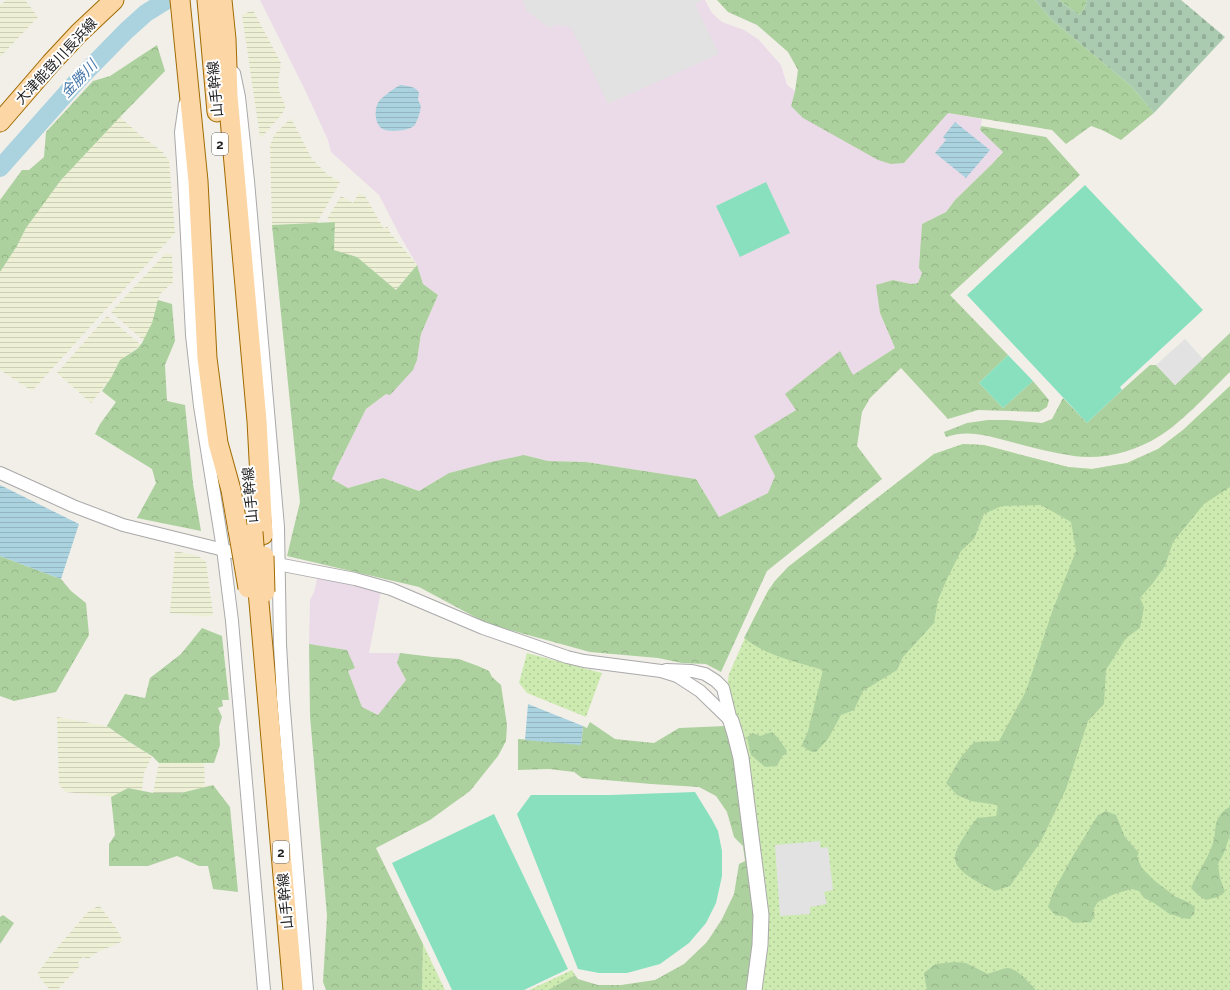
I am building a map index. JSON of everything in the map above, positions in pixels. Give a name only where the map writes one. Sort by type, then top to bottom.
[{"type":"main road","name":"大津能登川長浜線","points":[[3,113],[79,33],[114,0]]},
{"type":"main road","points":[[180,0],[198,181],[208,370],[218,443],[230,490],[251,532]]},
{"type":"main road","name":"山手幹線","points":[[207,0],[251,532],[269,715],[293,990]]},
{"type":"main road","points":[[222,0],[226,39],[228,96],[257,421],[251,532]]},
{"type":"main road","points":[[257,590],[269,715]]},
{"type":"street","points":[[226,39],[239,97],[278,527],[280,644],[283,698],[308,990]]},
{"type":"street","points":[[188,86],[180,132],[184,178],[192,335],[200,406],[223,549],[232,621],[264,990]]},
{"type":"street","points":[[0,473],[73,506],[123,525],[223,549],[279,565],[307,569],[391,589],[483,628],[567,657],[584,661],[661,671],[677,676],[700,691],[730,721]]},
{"type":"street","points":[[661,671],[669,669],[705,674],[716,681],[723,688],[730,721],[736,734],[741,758],[761,916],[760,945],[754,990]]},
{"type":"shaded area","points":[[260,0],[705,0],[712,13],[722,22],[744,30],[758,39],[781,65],[787,85],[795,91],[791,106],[904,163],[948,113],[982,119],[980,130],[1003,151],[992,164],[955,200],[946,212],[922,224],[922,273],[918,283],[911,284],[893,280],[880,313],[895,348],[853,375],[839,351],[796,410],[754,436],[775,476],[768,493],[719,517],[696,479],[586,462],[548,461],[524,455],[449,473],[419,491],[383,478],[348,488],[332,479],[337,467],[366,409],[386,394],[417,360],[421,334],[438,295],[423,284],[417,265],[379,195],[331,152],[328,140],[304,88]]},
{"type":"shaded area","points":[[523,0],[701,0],[695,4],[719,54],[608,104],[570,27],[557,25],[549,28],[527,11]]},
{"type":"shaded area","points":[[1185,339],[1203,359],[1175,385],[1156,365]]},
{"type":"shaded area","points":[[318,576],[381,591],[369,653],[400,653],[397,663],[406,680],[379,715],[362,707],[348,671],[347,650],[309,644],[310,600],[314,592]]},
{"type":"shaded area","points":[[820,841],[820,847],[828,847],[833,890],[824,892],[827,904],[810,907],[810,914],[780,916],[775,845]]},
{"type":"green space","points":[[7,0],[25,0],[38,17],[0,57],[0,5]]},
{"type":"green space","points":[[717,0],[1035,0],[1052,20],[1131,86],[1154,113],[1121,140],[1091,126],[1066,144],[1052,130],[948,113],[904,163],[891,164],[878,160],[803,118],[791,106],[798,70],[788,52],[757,25],[728,12]]},
{"type":"green space","points":[[1035,0],[1059,0],[1079,15],[1084,9],[1087,0],[1181,0],[1225,37],[1154,113],[1131,86],[1052,20]]},
{"type":"green space","points":[[1059,0],[1087,0],[1084,9],[1079,15]]},
{"type":"green space","points":[[253,10],[281,63],[278,83],[280,94],[285,105],[285,109],[282,114],[262,137],[260,137],[242,15]]},
{"type":"green space","points":[[157,45],[165,71],[61,180],[26,228],[17,246],[0,272],[0,200],[22,170],[29,170],[44,157],[46,132],[93,81],[110,76]]},
{"type":"green space","points":[[120,117],[140,135],[163,152],[169,160],[175,233],[32,391],[0,370],[0,272],[17,246],[26,228],[61,180]]},
{"type":"green space","points":[[291,118],[312,159],[328,175],[340,182],[317,223],[272,225],[270,146],[274,135]]},
{"type":"green space","points":[[981,126],[1046,137],[1080,175],[950,295],[1008,355],[979,383],[1003,408],[1033,381],[1049,400],[1047,407],[1039,412],[978,410],[948,419],[901,368],[870,398],[862,412],[857,446],[882,479],[767,571],[721,672],[706,664],[682,663],[658,658],[590,652],[488,624],[419,587],[287,556],[300,502],[272,225],[335,222],[334,250],[357,257],[396,290],[417,265],[423,284],[438,295],[421,334],[417,360],[413,370],[390,395],[386,394],[366,409],[332,479],[348,488],[383,478],[419,491],[449,473],[524,455],[548,461],[586,462],[696,479],[719,517],[768,493],[775,476],[754,436],[796,410],[785,394],[840,351],[853,375],[895,348],[880,313],[876,285],[893,280],[911,284],[918,283],[922,273],[919,268],[922,224],[946,212],[955,200],[1003,152],[980,130]]},
{"type":"green space","points":[[766,182],[790,233],[740,257],[716,206]]},
{"type":"green space","points":[[1085,185],[1203,310],[1120,387],[1122,390],[1087,423],[967,295]]},
{"type":"green space","points":[[359,193],[365,196],[384,229],[387,226],[391,234],[417,265],[396,290],[357,257],[334,250],[335,222],[327,219],[341,196],[353,203]]},
{"type":"green space","points":[[166,253],[172,255],[173,282],[160,294],[152,323],[144,341],[111,312]]},
{"type":"green space","points":[[158,300],[172,304],[175,341],[165,365],[167,401],[185,405],[193,484],[201,531],[137,518],[156,483],[152,469],[95,434],[100,424],[116,402],[102,391],[111,378],[120,360],[137,349],[142,343],[152,323]]},
{"type":"green space","points":[[107,316],[141,345],[120,360],[111,378],[91,403],[57,373]]},
{"type":"green space","points":[[1230,333],[1230,372],[1186,415],[1167,431],[1149,442],[1128,451],[1107,456],[1074,456],[1041,450],[977,434],[951,435],[946,437],[944,432],[967,423],[988,420],[1042,423],[1052,419],[1063,398],[1087,423],[1150,365],[1156,365],[1175,385]]},
{"type":"green space","points":[[1008,355],[1033,381],[1003,408],[979,383]]},
{"type":"green space","points":[[1230,386],[1230,990],[761,990],[768,916],[766,887],[751,785],[727,687],[729,674],[752,622],[768,591],[775,581],[788,567],[934,454],[963,444],[984,445],[1068,467],[1092,469],[1127,463],[1158,449],[1183,430]]},
{"type":"green space","points":[[1230,386],[1230,487],[1204,504],[1173,542],[1165,566],[1140,598],[1144,607],[1140,628],[1126,638],[1106,670],[1104,704],[1088,721],[1066,789],[1041,841],[1010,886],[995,891],[971,878],[960,869],[955,859],[955,854],[963,838],[977,818],[996,816],[998,805],[971,801],[957,795],[946,783],[961,757],[974,742],[999,741],[1026,691],[1053,609],[1076,551],[1071,522],[1041,505],[1002,506],[984,514],[974,539],[961,551],[947,579],[938,600],[934,623],[903,657],[897,670],[863,691],[854,710],[841,715],[828,739],[816,752],[806,749],[802,745],[808,731],[823,670],[772,654],[744,638],[768,591],[788,567],[934,454],[963,444],[984,445],[1068,467],[1092,469],[1127,463],[1158,449],[1183,430]]},
{"type":"green space","points":[[175,551],[198,556],[206,562],[213,614],[209,617],[170,613]]},
{"type":"green space","points":[[0,556],[61,579],[71,591],[86,603],[89,635],[56,692],[14,701],[0,696]]},
{"type":"green space","points":[[202,628],[222,636],[229,700],[222,700],[223,706],[218,708],[222,717],[219,727],[220,745],[214,763],[159,763],[152,756],[107,726],[125,694],[145,698],[150,678],[181,654]]},
{"type":"green space","points":[[309,644],[347,650],[355,668],[348,671],[362,707],[378,715],[406,680],[397,663],[400,653],[459,659],[489,671],[492,677],[501,685],[507,725],[506,741],[498,756],[470,791],[430,820],[376,848],[423,944],[422,990],[326,990],[323,982],[327,916],[310,716]]},
{"type":"green space","points":[[527,653],[602,673],[586,717],[527,693],[519,683]]},
{"type":"green space","points":[[57,717],[107,726],[130,743],[152,756],[144,773],[142,791],[128,788],[111,797],[66,792],[59,785]]},
{"type":"green space","points":[[590,722],[615,739],[654,743],[679,728],[726,726],[733,743],[752,888],[754,932],[746,990],[548,990],[575,975],[578,979],[598,985],[621,985],[655,980],[684,964],[707,942],[722,919],[734,894],[739,864],[745,861],[743,846],[734,837],[727,812],[716,796],[699,787],[582,778],[574,772],[549,769],[518,770],[518,739],[581,744],[583,726],[587,728]]},
{"type":"green space","points":[[772,732],[787,751],[786,754],[782,756],[777,766],[765,767],[751,755],[747,737],[753,733],[760,736]]},
{"type":"green space","points":[[204,762],[205,787],[181,793],[153,793],[159,763]]},
{"type":"green space","points":[[213,785],[230,807],[238,892],[213,889],[208,866],[199,866],[177,856],[148,866],[109,866],[109,844],[115,835],[111,797],[128,788],[153,793],[181,793]]},
{"type":"green space","points":[[695,792],[718,831],[722,851],[722,876],[716,903],[706,923],[689,943],[660,964],[627,973],[599,973],[578,969],[517,814],[531,795],[610,795]]},
{"type":"green space","points":[[1230,807],[1230,835],[1224,853],[1218,864],[1220,878],[1225,892],[1218,897],[1206,900],[1199,896],[1191,888],[1212,845],[1217,820],[1226,809]]},
{"type":"green space","points":[[1106,811],[1116,815],[1125,837],[1139,853],[1137,857],[1142,868],[1155,881],[1176,897],[1195,907],[1194,914],[1189,919],[1168,913],[1144,898],[1139,891],[1132,889],[1114,894],[1098,902],[1093,910],[1095,915],[1091,922],[1073,923],[1066,917],[1055,915],[1048,907],[1054,890],[1074,854],[1098,815]]},
{"type":"green space","points":[[494,814],[568,969],[524,990],[452,990],[392,863]]},
{"type":"green space","points":[[99,905],[116,928],[123,941],[96,953],[88,959],[83,957],[78,962],[80,966],[57,990],[50,990],[37,974],[50,956],[87,913]]},
{"type":"green space","points":[[3,915],[14,923],[0,944],[0,917]]},
{"type":"green space","points":[[423,944],[445,990],[422,990]]},
{"type":"green space","points":[[955,962],[966,963],[988,974],[1005,968],[1015,970],[1036,990],[927,990],[924,973],[935,964]]},
{"type":"green space","points":[[572,970],[575,975],[548,990],[529,990]]},
{"type":"water","points":[[400,85],[411,87],[418,91],[418,100],[421,106],[418,119],[411,128],[398,131],[384,130],[377,122],[376,118],[378,103],[382,98]]},
{"type":"water","points":[[955,122],[990,150],[966,178],[935,153],[946,140],[943,137]]},
{"type":"water","points":[[0,485],[79,524],[61,579],[0,556]]},
{"type":"water","points":[[528,704],[583,726],[581,745],[525,740]]},
{"type":"waterway","name":"金勝川","points":[[0,168],[79,79],[126,31],[146,13],[167,0]]}]
